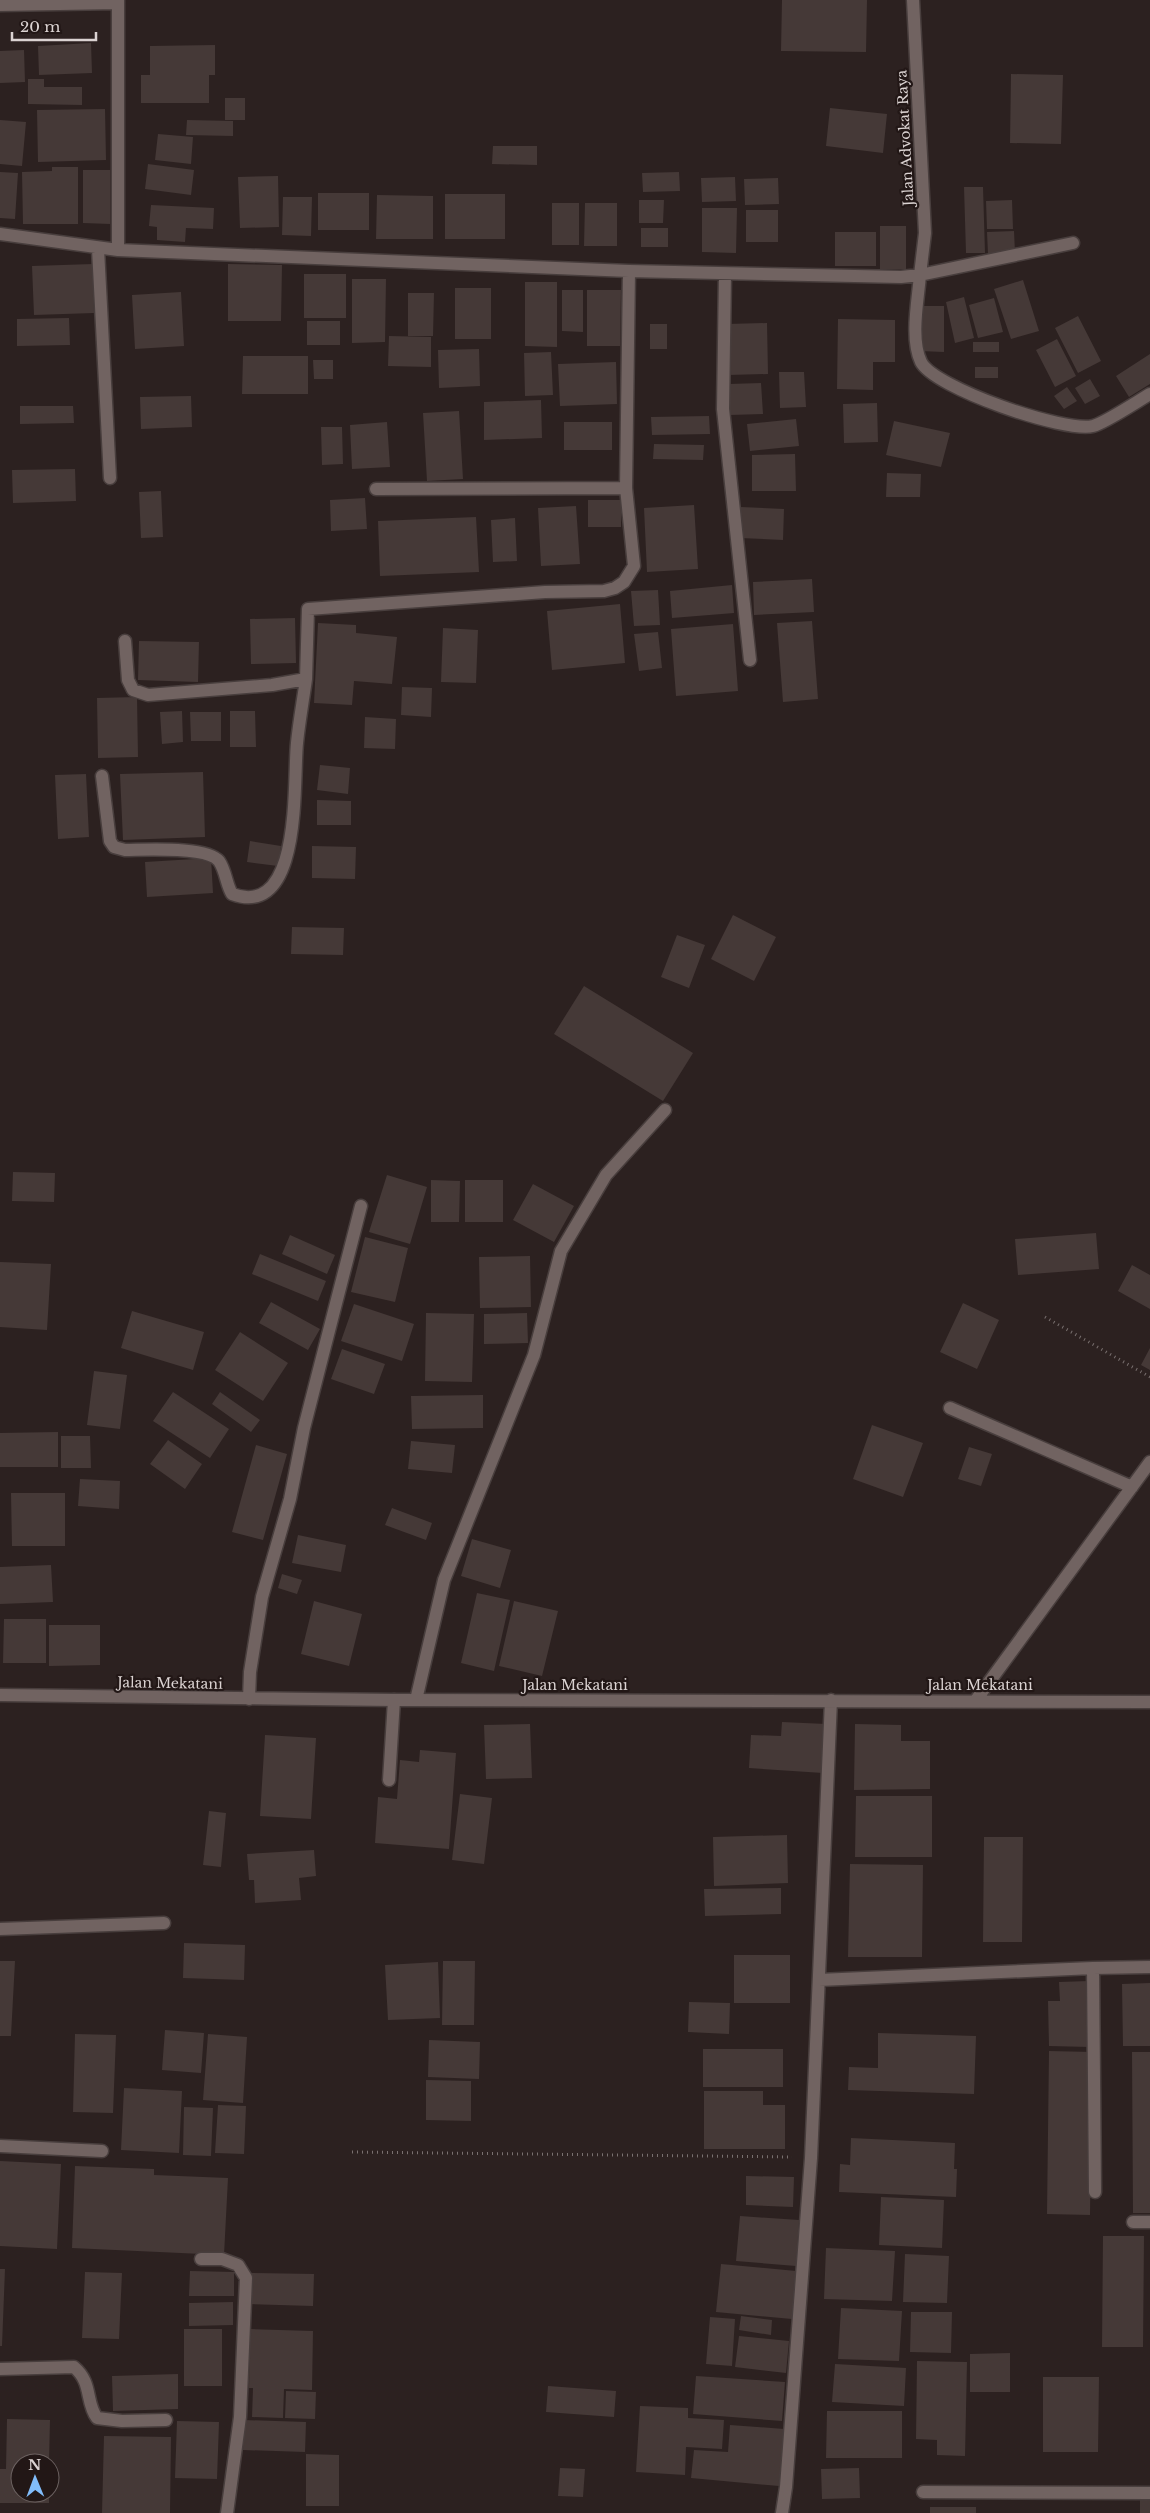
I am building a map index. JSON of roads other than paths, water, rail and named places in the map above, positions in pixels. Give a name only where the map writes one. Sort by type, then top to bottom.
[{"type":"street","name":"Jalan Advokat Raya","points":[[913,0],[925,233],[920,275],[916,349],[922,365],[946,381],[992,404],[1066,425],[1093,426],[1150,394]]},
{"type":"street","points":[[0,5],[118,2],[118,250]]},
{"type":"street","points":[[0,234],[98,249],[118,250],[629,271],[902,277],[920,275],[1073,243]]},
{"type":"street","points":[[98,249],[110,478]]},
{"type":"street","points":[[102,776],[110,841],[114,847],[125,850],[197,852],[212,856],[218,860],[223,868],[232,894],[240,897],[266,891],[279,878],[286,859],[291,829],[297,744],[306,679],[308,609],[545,592],[604,591],[615,588],[624,582],[634,566],[626,488],[629,271]]},
{"type":"street","points":[[725,274],[722,409],[750,660]]},
{"type":"street","points":[[376,489],[626,488]]},
{"type":"street","points":[[125,641],[128,680],[133,690],[148,695],[272,685],[306,679]]},
{"type":"street","points":[[416,1700],[444,1580],[534,1355],[561,1251],[606,1175],[665,1110]]},
{"type":"street","points":[[249,1699],[250,1672],[264,1590],[290,1499],[304,1428],[361,1206]]},
{"type":"street","points":[[950,1408],[1132,1487]]},
{"type":"street","points":[[976,1700],[1150,1462]]},
{"type":"street","name":"Jalan Mekatani","points":[[0,1696],[394,1700],[976,1700],[1150,1702]]},
{"type":"street","points":[[390,1780],[394,1700]]},
{"type":"street","points":[[782,2513],[786,2487],[811,2158],[831,1700]]},
{"type":"street","points":[[0,1929],[164,1923]]},
{"type":"street","points":[[819,1980],[1093,1968],[1150,1968]]},
{"type":"street","points":[[1093,1968],[1095,2192]]},
{"type":"street","points":[[0,2146],[102,2151]]},
{"type":"street","points":[[1133,2222],[1150,2222]]},
{"type":"street","points":[[201,2259],[222,2259],[238,2265],[246,2278],[240,2417],[226,2513]]},
{"type":"street","points":[[0,2369],[74,2367],[83,2375],[90,2391],[93,2412],[97,2418],[113,2421],[166,2420]]},
{"type":"street","points":[[922,2492],[1150,2493]]}]
